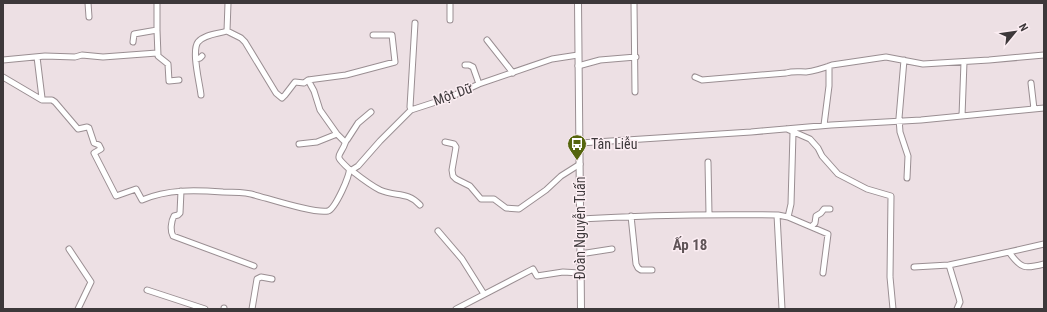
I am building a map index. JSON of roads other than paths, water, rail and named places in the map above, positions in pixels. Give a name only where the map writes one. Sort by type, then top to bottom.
[{"type":"main road","name":"Đoàn Nguyễn Tuấn","points":[[578,3],[581,309]]},
{"type":"street","points":[[88,3],[90,17]]},
{"type":"street","points":[[157,3],[158,57],[168,64],[166,81],[179,80]]},
{"type":"street","points":[[227,31],[228,3]]},
{"type":"street","points":[[450,20],[451,3]]},
{"type":"street","points":[[634,3],[636,57],[635,92]]},
{"type":"street","points":[[411,110],[415,23]]},
{"type":"street","points":[[133,42],[134,34],[157,30]]},
{"type":"street","points":[[202,94],[195,49],[198,42],[210,36],[227,31],[241,38],[245,42],[276,93],[282,98],[295,82],[304,82],[308,80],[346,75],[395,62],[392,35],[374,35]]},
{"type":"street","points":[[487,40],[513,73]]},
{"type":"street","points":[[3,60],[37,57],[103,57],[157,53]]},
{"type":"street","name":"Một Dữ","points":[[351,171],[358,166],[411,110],[448,98],[479,84],[552,59],[578,55]]},
{"type":"street","points":[[695,77],[702,80],[795,71],[803,72],[856,60],[886,57],[920,64],[1044,55]]},
{"type":"street","points":[[196,59],[202,56]]},
{"type":"street","points":[[37,57],[42,98]]},
{"type":"street","points":[[578,66],[600,60],[636,57]]},
{"type":"street","points":[[904,60],[902,96],[899,112],[900,132],[908,156],[907,178]]},
{"type":"street","points":[[962,116],[964,62]]},
{"type":"street","points":[[465,65],[473,67],[479,84]]},
{"type":"street","points":[[824,125],[829,86],[829,66]]},
{"type":"street","points":[[3,78],[42,100],[52,100],[55,102],[78,129],[89,128],[94,143],[99,145],[101,149],[94,153],[116,196],[136,189],[142,200],[157,194],[189,190],[248,193],[311,210],[323,211],[333,209],[351,171]]},
{"type":"street","points":[[308,80],[314,91],[320,110],[337,134],[344,142],[346,141]]},
{"type":"street","points":[[1031,84],[1034,109]]},
{"type":"street","points":[[580,143],[824,125],[900,121],[1044,108]]},
{"type":"street","points":[[371,112],[358,123],[346,141],[339,154],[339,158],[351,171],[378,189],[387,193],[408,196],[420,205]]},
{"type":"street","points":[[786,129],[810,139],[818,148],[822,156],[838,174],[867,189],[891,196],[890,277],[893,309]]},
{"type":"street","points":[[788,217],[791,204],[794,133]]},
{"type":"street","points":[[299,144],[317,142],[337,134]]},
{"type":"street","points":[[445,142],[454,144],[456,147],[452,176],[470,186],[481,199],[494,199],[502,206],[510,209],[519,209],[546,190],[561,176],[580,164]]},
{"type":"street","points":[[708,162],[709,214]]},
{"type":"street","points":[[181,191],[180,213],[172,219],[171,233],[173,236],[254,266]]},
{"type":"street","points":[[812,226],[815,223],[816,216],[824,209],[830,209]]},
{"type":"street","points":[[580,219],[709,214],[777,215],[788,217],[828,234],[823,273]]},
{"type":"street","points":[[777,215],[782,309]]},
{"type":"street","points":[[631,216],[636,264],[638,268],[642,270],[652,270]]},
{"type":"street","points":[[438,231],[462,259],[484,294]]},
{"type":"street","points":[[914,266],[948,265],[1044,244]]},
{"type":"street","points":[[70,249],[91,282],[78,309]]},
{"type":"street","points":[[580,254],[612,249]]},
{"type":"street","points":[[1009,252],[1026,268],[1044,264]]},
{"type":"street","points":[[948,265],[960,302],[957,309]]},
{"type":"street","points":[[456,309],[533,269],[537,276],[563,272],[580,273]]},
{"type":"street","points":[[252,309],[257,278],[261,277],[272,279]]},
{"type":"street","points":[[147,290],[205,309]]},
{"type":"place","name":"Tân Liễu","points":[[577,161]]},
{"type":"district","name":"Ấp 18","points":[[690,245]]}]
